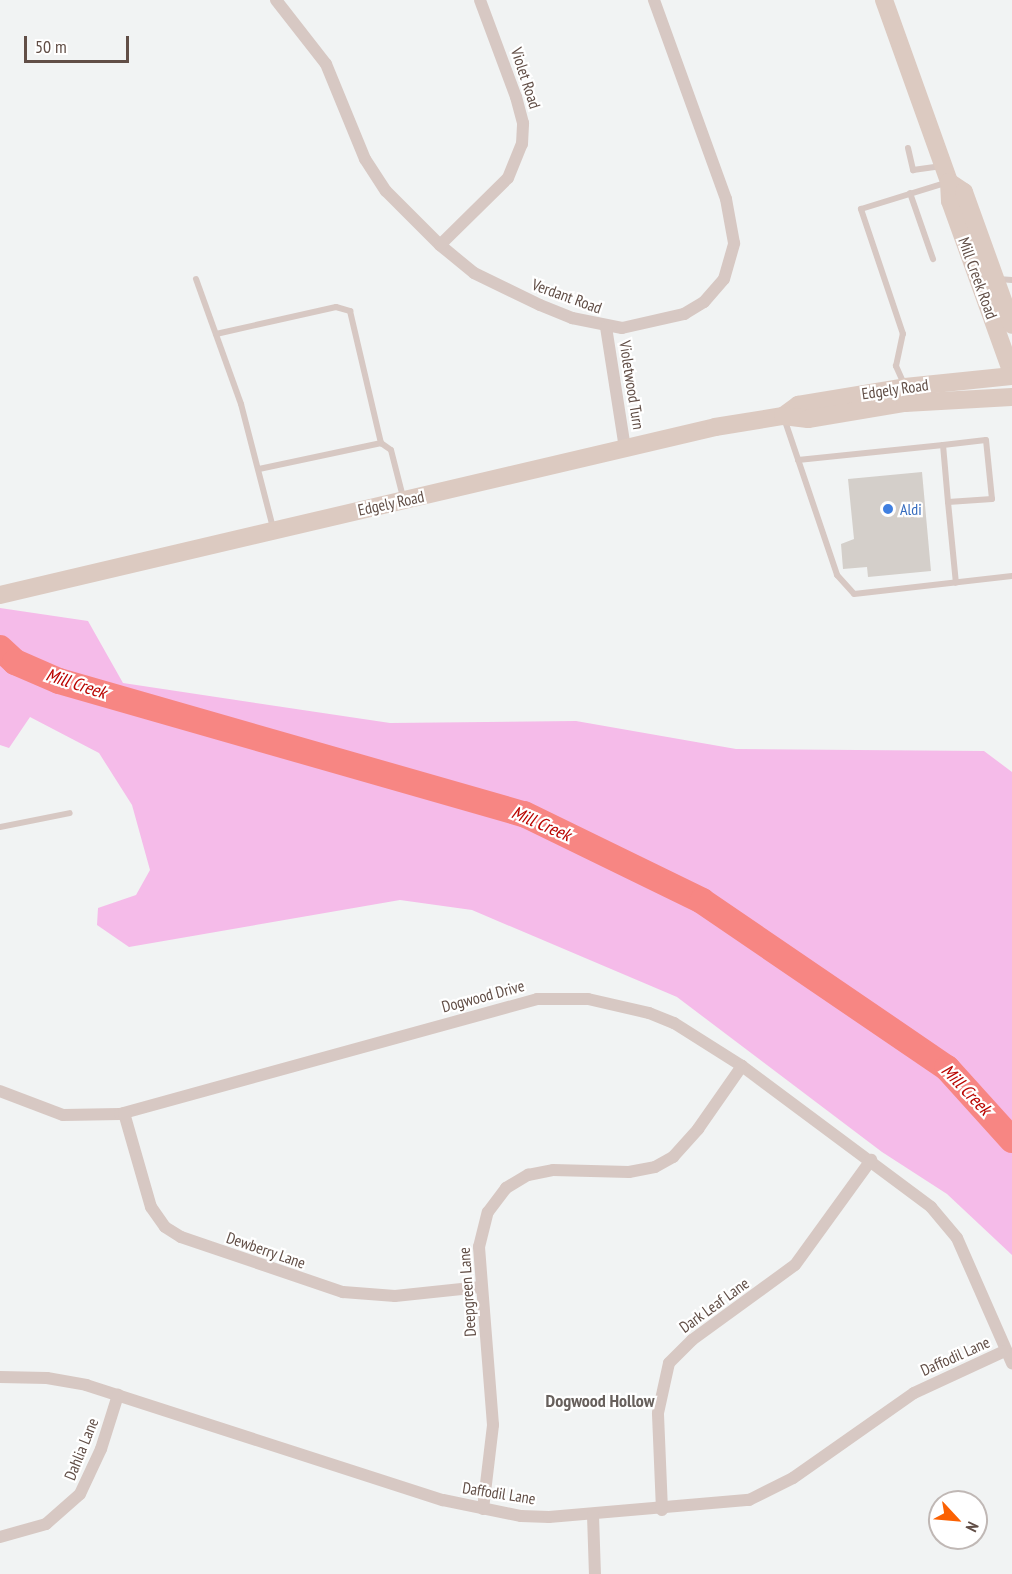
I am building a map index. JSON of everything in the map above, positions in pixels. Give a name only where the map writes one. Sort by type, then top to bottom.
[{"type":"main road","name":"Mill Creek Road","points":[[884,0],[946,174],[950,201],[1012,374]]},
{"type":"main road","name":"Mill Creek Road","points":[[946,174],[964,192],[1004,279],[1012,323]]},
{"type":"main road","name":"Edgely Road","points":[[783,416],[798,405],[905,387],[1012,374]]},
{"type":"main road","name":"Edgely Road","points":[[0,595],[274,531],[403,498],[625,448],[783,416],[808,419],[905,403],[1012,397]]},
{"type":"street","name":"Verdant Road","points":[[276,0],[326,64],[365,159],[386,191],[440,245],[489,281],[572,318],[606,327],[661,320],[684,314],[704,302],[724,279],[734,243],[726,199],[654,0]]},
{"type":"street","name":"Violet Road","points":[[440,245],[508,178],[522,144],[523,123],[516,97],[480,0]]},
{"type":"street","name":"Violetwood Turn","points":[[606,327],[625,448]]},
{"type":"street","name":"Dogwood Drive","points":[[0,1090],[63,1115],[124,1113],[537,999],[588,999],[649,1013],[674,1023],[742,1066],[931,1206],[957,1238],[1012,1363]]},
{"type":"street","name":"Deepgreen Lane","points":[[483,1509],[493,1425],[482,1287],[481,1233],[488,1212],[506,1188],[528,1175],[553,1170],[629,1172],[655,1167],[681,1150],[742,1066]]},
{"type":"street","name":"Dewberry Lane","points":[[124,1113],[152,1207],[165,1227],[181,1237],[343,1292],[395,1296],[482,1287]]},
{"type":"street","name":"Dark Leaf Lane","points":[[662,1510],[658,1413],[659,1393],[669,1363],[692,1340],[795,1264],[871,1160]]},
{"type":"street","name":"Daffodil Lane","points":[[0,1377],[47,1378],[118,1395],[483,1509],[521,1516],[593,1515],[731,1504],[772,1490],[914,1393],[1005,1351]]},
{"type":"street","name":"Dahlia Lane","points":[[0,1537],[46,1524],[80,1494],[98,1457],[118,1395]]},
{"type":"street","points":[[593,1515],[595,1574]]},
{"type":"lane","points":[[908,148],[913,170],[946,174]]},
{"type":"lane","points":[[905,387],[897,366],[903,334],[861,209],[910,194],[946,174]]},
{"type":"lane","points":[[910,194],[933,259]]},
{"type":"lane","points":[[196,279],[259,469],[274,531]]},
{"type":"lane","points":[[216,334],[336,307],[350,310],[381,443],[391,450],[403,498]]},
{"type":"lane","points":[[783,416],[837,575],[854,594],[1012,576]]},
{"type":"lane","points":[[798,460],[986,440],[992,499],[948,502]]},
{"type":"lane","points":[[259,469],[381,443]]},
{"type":"lane","points":[[943,445],[956,583]]},
{"type":"lane","points":[[0,827],[70,813]]},
{"type":"shaded area","points":[[0,608],[88,621],[123,683],[390,723],[576,721],[736,749],[984,751],[1012,772],[1012,1255],[947,1194],[882,1152],[677,997],[472,910],[400,900],[129,947],[97,925],[98,908],[136,895],[150,870],[132,805],[99,753],[30,717],[9,748],[0,745]]},
{"type":"building","name":"Aldi","points":[[922,472],[931,571],[868,577],[867,567],[843,569],[841,544],[854,539],[848,479]]},
{"type":"waterway","name":"Mill Creek","points":[[0,648],[15,662],[59,681],[524,814],[702,901],[947,1068],[1012,1140]]},
{"type":"place","name":"Aldi","points":[[888,509]]},
{"type":"district","name":"Dogwood Hollow","points":[[600,1401]]}]
